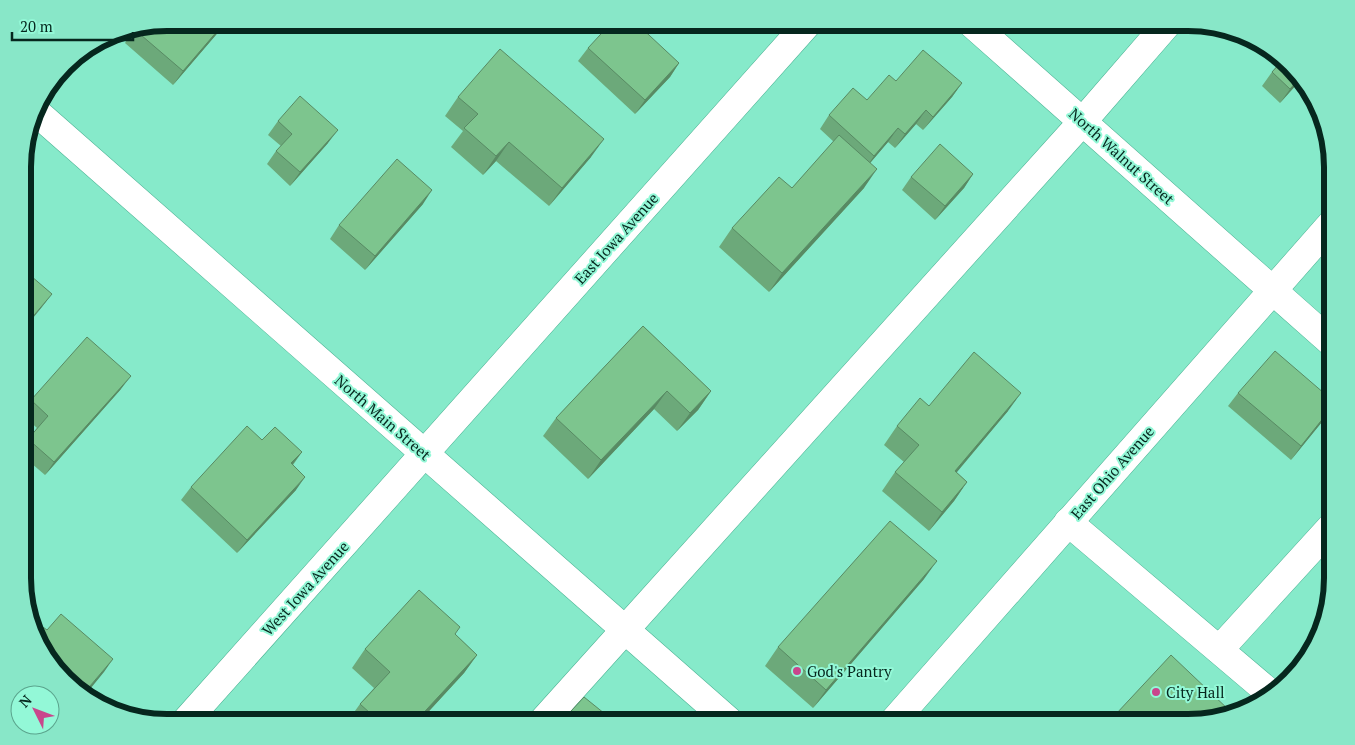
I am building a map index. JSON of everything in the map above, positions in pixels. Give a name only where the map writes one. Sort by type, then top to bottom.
[{"type":"main road","name":"East Iowa Avenue","points":[[424,454],[800,31]]},
{"type":"main road","name":"North Walnut Street","points":[[981,31],[1323,335]]},
{"type":"main road","points":[[550,714],[1083,121],[1160,31]]},
{"type":"main road","name":"North Main Street","points":[[42,117],[720,713]]},
{"type":"main road","name":"East Ohio Avenue","points":[[901,713],[1323,232]]},
{"type":"main road","name":"West Iowa Avenue","points":[[192,714],[424,454]]},
{"type":"main road","points":[[1068,522],[1265,689]]},
{"type":"main road","points":[[1219,650],[1323,536]]},
{"type":"building","points":[[168,31],[217,31],[183,71],[140,34]]},
{"type":"building","points":[[604,31],[645,31],[679,63],[645,100],[588,48]]},
{"type":"building","points":[[500,49],[604,139],[562,188],[509,142],[496,156],[464,128],[478,114],[458,97]]},
{"type":"building","points":[[923,50],[962,83],[933,117],[926,110],[905,134],[898,128],[874,156],[829,115],[853,88],[867,100],[889,75],[896,81]]},
{"type":"building","points":[[1278,66],[1295,84],[1290,89],[1272,72]]},
{"type":"building","points":[[300,96],[338,130],[300,172],[276,151],[292,134],[278,121]]},
{"type":"building","points":[[839,135],[877,169],[782,273],[732,228],[779,177],[792,188]]},
{"type":"building","points":[[940,144],[973,174],[945,206],[911,177]]},
{"type":"building","points":[[397,159],[432,190],[375,256],[339,225]]},
{"type":"building","points":[[31,276],[52,294],[31,319]]},
{"type":"building","points":[[643,326],[711,391],[690,413],[667,391],[601,460],[556,418]]},
{"type":"building","points":[[87,337],[131,376],[54,462],[31,442],[31,436],[48,416],[31,400]]},
{"type":"building","points":[[1275,351],[1323,392],[1323,418],[1301,446],[1238,393]]},
{"type":"building","points":[[974,352],[1021,393],[955,471],[967,482],[942,512],[895,472],[919,445],[897,426],[920,398],[929,406]]},
{"type":"building","points":[[247,426],[262,440],[275,427],[302,452],[291,463],[305,477],[247,540],[191,487]]},
{"type":"building","points":[[890,521],[937,561],[826,690],[778,647]]},
{"type":"building","points":[[419,590],[460,627],[455,634],[477,655],[423,714],[371,714],[360,704],[390,672],[365,649]]},
{"type":"building","points":[[61,614],[113,659],[88,688],[65,667],[54,653],[45,638],[41,625],[47,630]]},
{"type":"building","points":[[1171,655],[1227,708],[1196,713],[1117,713]]},
{"type":"building","points":[[584,697],[605,714],[569,714]]},
{"type":"place","name":"God's Pantry","points":[[797,671]]},
{"type":"place","name":"City Hall","points":[[1156,692]]}]
